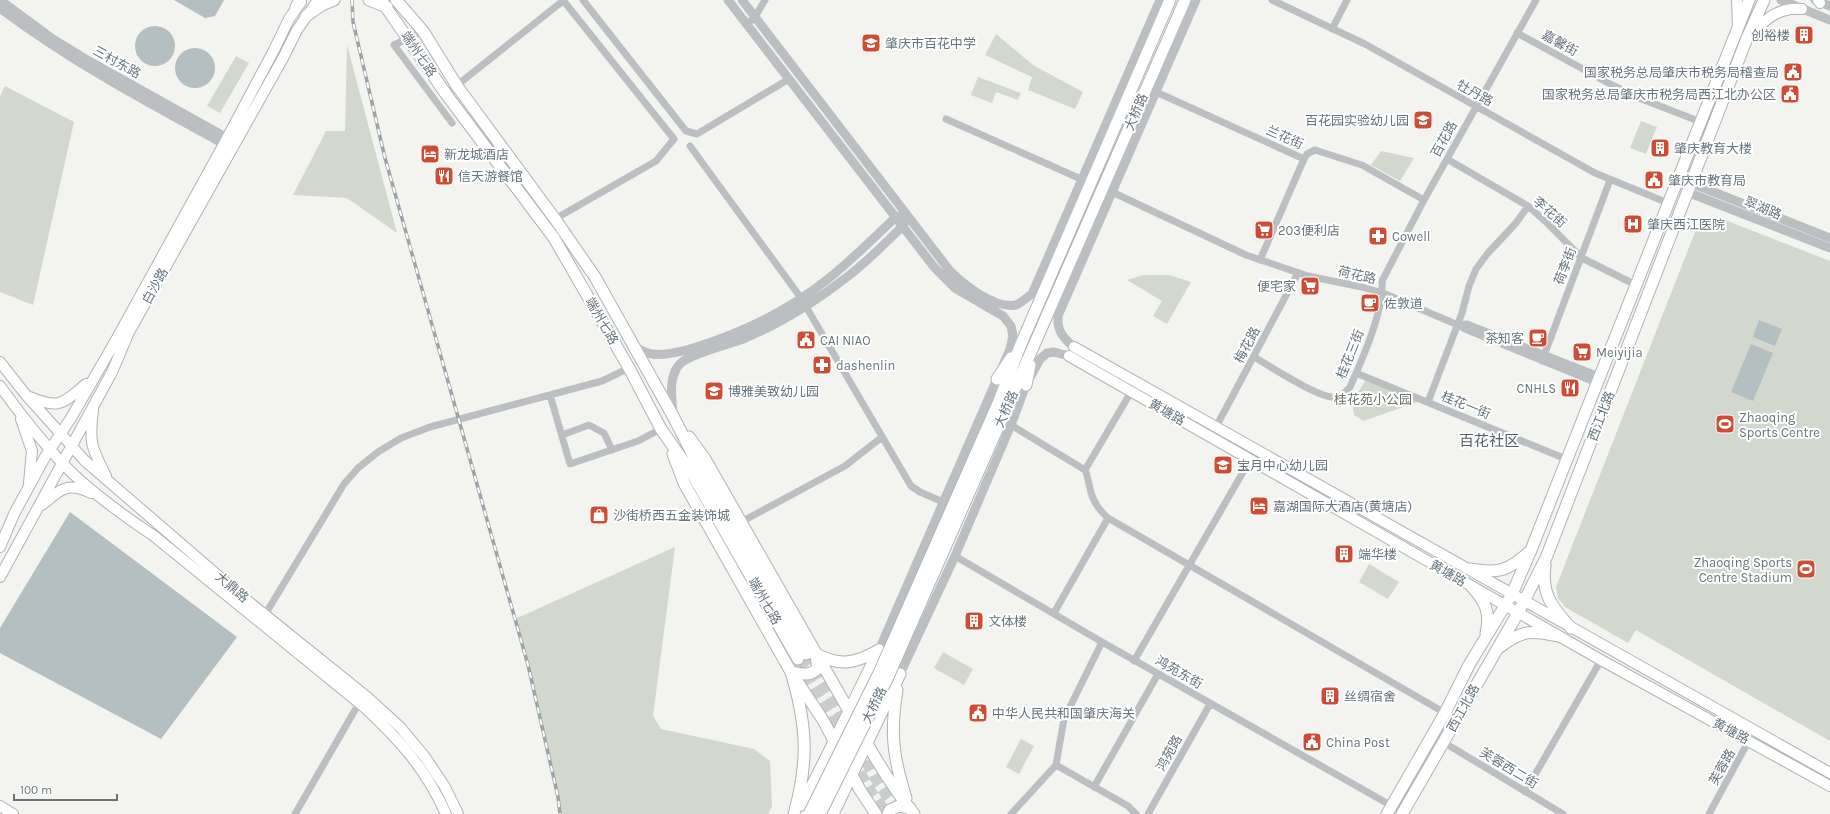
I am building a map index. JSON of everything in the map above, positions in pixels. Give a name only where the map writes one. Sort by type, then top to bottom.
[{"type":"main road","name":"白沙路","points":[[0,548],[14,514],[50,449],[116,340],[228,143],[306,16],[318,0]]},
{"type":"main road","points":[[306,16],[322,5],[334,0]]},
{"type":"main road","points":[[369,0],[384,4]]},
{"type":"main road","name":"大桥路","points":[[820,814],[888,677],[1003,405],[1020,344],[1170,0]]},
{"type":"main road","name":"大桥路","points":[[809,814],[879,673],[1003,405],[1032,349],[1185,0]]},
{"type":"main road","points":[[1737,0],[1738,26]]},
{"type":"main road","name":"西江北路","points":[[1389,810],[1445,713],[1469,665],[1512,594],[1531,550],[1749,0]]},
{"type":"main road","name":"西江北路","points":[[1402,814],[1494,651],[1518,613],[1546,558],[1746,38],[1764,0]]},
{"type":"main road","name":"白沙路","points":[[0,577],[112,372],[129,332],[228,143],[299,2]]},
{"type":"main road","name":"端州七路","points":[[399,2],[423,31],[457,86],[555,219],[595,277],[673,416],[698,465],[807,656]]},
{"type":"main road","name":"端州七路","points":[[384,4],[409,38],[446,94],[554,238],[629,368],[664,434],[691,472],[807,656]]},
{"type":"main road","points":[[1746,38],[1773,15],[1791,8],[1802,10]]},
{"type":"main road","points":[[1729,48],[1741,52]]},
{"type":"main road","points":[[996,379],[1020,344]]},
{"type":"main road","points":[[1026,385],[1032,349]]},
{"type":"main road","name":"黄塘路","points":[[1071,351],[1131,392],[1558,636],[1830,786]]},
{"type":"main road","name":"黄塘路","points":[[1071,351],[1216,428],[1470,569],[1571,628],[1830,773]]},
{"type":"main road","name":"大鼎路","points":[[0,362],[26,395],[85,461],[393,734],[420,767],[438,795],[446,814]]},
{"type":"main road","points":[[26,395],[48,404],[55,405],[63,403],[91,381]]},
{"type":"main road","name":"大鼎路","points":[[0,386],[50,449],[99,497],[119,513],[154,536],[367,697],[400,727],[425,757],[445,787],[458,814]]},
{"type":"main road","points":[[93,405],[90,432],[93,452],[109,481]]},
{"type":"main road","points":[[18,410],[32,451],[28,489]]},
{"type":"main road","points":[[673,416],[705,459],[741,522],[807,656],[849,711],[867,746],[912,811]]},
{"type":"main road","points":[[664,434],[684,483],[791,672],[824,720],[853,775],[876,814]]},
{"type":"main road","points":[[39,507],[59,491],[66,488],[79,488],[99,497]]},
{"type":"main road","points":[[1539,529],[1556,533]]},
{"type":"main road","points":[[1470,569],[1484,572],[1503,570],[1517,562],[1531,550]]},
{"type":"main road","points":[[1546,558],[1543,576],[1546,594],[1554,609],[1571,628]]},
{"type":"main road","points":[[1472,587],[1482,598],[1488,612],[1488,626],[1484,641]]},
{"type":"main road","points":[[1494,651],[1514,636],[1526,632],[1538,631],[1558,636]]},
{"type":"main road","points":[[807,656],[835,662],[846,662],[866,657],[881,646]]},
{"type":"main road","points":[[795,814],[835,741],[881,646]]},
{"type":"main road","points":[[791,672],[804,675],[813,673],[818,668],[807,656]]},
{"type":"main road","points":[[1469,665],[1482,672]]},
{"type":"main road","points":[[791,672],[800,704],[804,740],[804,764],[795,814]]},
{"type":"main road","points":[[834,814],[900,674]]},
{"type":"main road","points":[[900,674],[894,713],[893,746],[900,780],[912,811]]},
{"type":"main road","points":[[0,806],[13,814]]},
{"type":"main road","points":[[888,814],[890,810],[899,806],[912,811]]},
{"type":"street","name":"三村东路","points":[[0,0],[53,39],[228,143]]},
{"type":"street","points":[[446,94],[564,0],[674,139],[656,161],[555,219]]},
{"type":"street","points":[[583,0],[686,131],[697,134],[789,79]]},
{"type":"street","points":[[728,0],[934,267],[955,288],[1003,316],[1011,326],[1013,336],[1010,349],[881,646],[890,658],[897,661],[907,658]]},
{"type":"street","points":[[742,0],[907,215],[960,280],[977,292],[999,304],[1017,305],[1032,294],[1081,178],[1160,0]]},
{"type":"street","points":[[747,24],[755,17],[765,0]]},
{"type":"street","points":[[1152,17],[1164,0]]},
{"type":"street","points":[[900,674],[955,556],[1011,425],[1026,385],[1040,359],[1048,353],[1071,351],[1057,324],[1058,316],[1196,0]]},
{"type":"street","name":"牡丹路","points":[[1272,0],[1365,44],[1475,107],[1610,180],[1668,203]]},
{"type":"street","points":[[1332,29],[1346,0]]},
{"type":"street","name":"百花路","points":[[1383,293],[1382,282],[1424,200],[1536,0]]},
{"type":"street","points":[[1781,0],[1802,10],[1830,20]]},
{"type":"street","name":"三村东路","points":[[0,8],[47,42],[94,72],[228,143]]},
{"type":"street","points":[[423,31],[394,45],[452,124]]},
{"type":"street","name":"嘉馨街","points":[[1517,33],[1612,85],[1639,98],[1701,122]]},
{"type":"street","name":"兰花街","points":[[1156,92],[1304,158],[1260,260]]},
{"type":"street","points":[[946,119],[1081,178]]},
{"type":"street","points":[[1111,171],[1136,138]]},
{"type":"street","points":[[690,146],[804,302],[911,486],[920,492],[943,502]]},
{"type":"street","points":[[1304,158],[1307,154],[1315,150],[1355,163],[1384,177],[1424,200]]},
{"type":"street","name":"李花街","points":[[1447,159],[1528,206],[1582,258],[1636,285]]},
{"type":"street","name":"荷李街","points":[[1544,358],[1610,180]]},
{"type":"street","name":"翠湖路","points":[[1689,187],[1830,238]]},
{"type":"street","name":"翠湖路","points":[[1689,187],[1830,248]]},
{"type":"street","name":"荷花路","points":[[1112,192],[1246,255],[1298,273],[1383,293],[1458,324],[1465,329],[1544,358],[1598,380]]},
{"type":"street","points":[[1428,402],[1458,324],[1476,269],[1488,253],[1516,223],[1528,206]]},
{"type":"street","points":[[673,416],[672,385],[674,373],[684,360],[744,339],[781,321],[842,268],[896,217],[907,215]]},
{"type":"street","points":[[635,348],[651,354],[662,355],[701,346],[741,331],[804,302],[848,276],[903,226],[907,215]]},
{"type":"street","points":[[1043,294],[1054,245]]},
{"type":"street","name":"梅花路","points":[[1216,428],[1298,273]]},
{"type":"street","points":[[1061,285],[1062,305]]},
{"type":"street","name":"桂花三街","points":[[1254,356],[1310,389],[1336,398],[1342,395],[1350,387],[1380,308],[1383,293]]},
{"type":"street","points":[[262,619],[344,484],[358,468],[378,452],[401,438],[430,427],[602,381],[629,368]]},
{"type":"street","name":"桂花一街","points":[[1356,373],[1566,459]]},
{"type":"street","points":[[1085,470],[1131,392]]},
{"type":"street","points":[[550,395],[570,464],[638,441],[664,434]]},
{"type":"street","points":[[562,435],[589,425],[604,433],[612,450]]},
{"type":"street","points":[[1011,425],[1085,470],[1092,497],[1101,512],[1108,518],[1445,713]]},
{"type":"street","points":[[741,522],[844,466],[882,437]]},
{"type":"street","points":[[1134,660],[1250,460]]},
{"type":"street","points":[[1054,613],[1108,518]]},
{"type":"street","name":"鸿苑东街","points":[[955,556],[1389,810]]},
{"type":"street","points":[[1011,814],[1056,765],[1064,719],[1102,642]]},
{"type":"street","points":[[1525,792],[1601,660]]},
{"type":"street","points":[[1094,787],[1158,674]]},
{"type":"street","name":"鸿苑路","points":[[1148,814],[1210,704]]},
{"type":"street","points":[[295,814],[355,710]]},
{"type":"street","name":"芙蓉路","points":[[1709,814],[1750,741],[1754,731]]},
{"type":"street","name":"芙蓉西二街","points":[[1443,742],[1563,814]]},
{"type":"street","points":[[1056,765],[1128,806],[1136,814]]},
{"type":"green space","points":[[996,34],[1033,65],[1083,92],[1075,109],[1028,90],[1032,77],[985,55]]},
{"type":"green space","points":[[347,45],[397,233],[347,198],[293,195],[326,131],[345,131]]},
{"type":"green space","points":[[236,56],[249,63],[220,113],[207,106]]},
{"type":"green space","points":[[978,77],[1021,93],[1018,100],[996,92],[992,103],[971,95]]},
{"type":"green space","points":[[5,86],[74,122],[33,305],[0,292],[0,96]]},
{"type":"green space","points":[[1641,121],[1657,127],[1646,154],[1630,148]]},
{"type":"green space","points":[[1381,151],[1414,158],[1400,181],[1371,165]]},
{"type":"green space","name":"Zhaoqing Sports Centre","points":[[1720,218],[1830,261],[1830,741],[1636,630],[1628,643],[1565,607],[1558,598],[1556,587],[1695,232],[1708,221]]},
{"type":"green space","points":[[1143,275],[1169,275],[1191,282],[1167,324],[1153,316],[1162,301],[1127,280]]},
{"type":"green space","name":"桂花苑小公园","points":[[1366,379],[1421,401],[1363,421],[1354,415],[1352,403]]},
{"type":"green space","points":[[675,547],[653,716],[661,729],[754,749],[770,761],[772,806],[768,814],[560,814],[558,797],[528,665],[515,619]]},
{"type":"green space","points":[[1369,564],[1399,582],[1388,599],[1359,582]]},
{"type":"green space","points":[[943,652],[973,669],[964,685],[934,668]]},
{"type":"green space","points":[[1021,739],[1034,746],[1019,774],[1006,767]]},
{"type":"shaded area","points":[[174,0],[224,0],[215,16],[205,18]]},
{"type":"shaded area","points":[[159,26],[166,29],[172,35],[175,46],[174,54],[166,63],[159,66],[151,66],[144,63],[136,54],[135,42],[138,35],[147,27]]},
{"type":"shaded area","points":[[199,48],[206,51],[212,57],[215,68],[214,76],[206,85],[199,88],[191,88],[184,85],[176,76],[175,64],[178,57],[187,49]]},
{"type":"shaded area","points":[[1759,320],[1782,329],[1775,346],[1753,337]]},
{"type":"shaded area","points":[[1751,344],[1773,353],[1753,401],[1731,392]]},
{"type":"shaded area","points":[[70,512],[237,637],[161,739],[0,653],[0,628]]},
{"type":"tunnel","points":[[806,654],[848,728]]},
{"type":"tunnel","points":[[798,659],[842,739]]},
{"type":"tunnel","points":[[858,746],[874,776],[899,814]]},
{"type":"tunnel","points":[[852,758],[871,792],[887,814]]},
{"type":"railway","points":[[352,0],[353,22],[385,158],[528,665],[558,797],[560,814]]},
{"type":"place","name":"创裕楼","points":[[1804,35]]},
{"type":"place","name":"肇庆市百花中学","points":[[871,43]]},
{"type":"place","name":"国家税务总局肇庆市税务局稽查局","points":[[1793,72]]},
{"type":"place","name":"国家税务总局肇庆市税务局西江北办公区","points":[[1790,94]]},
{"type":"place","name":"百花园实验幼儿园","points":[[1423,120]]},
{"type":"place","name":"肇庆教育大楼","points":[[1660,148]]},
{"type":"place","name":"新龙城酒店","points":[[430,154]]},
{"type":"place","name":"信天游餐馆","points":[[444,176]]},
{"type":"place","name":"肇庆市教育局","points":[[1654,180]]},
{"type":"place","name":"肇庆西江医院","points":[[1633,224]]},
{"type":"place","name":"203便利店","points":[[1264,230]]},
{"type":"place","name":"Cowell","points":[[1378,236]]},
{"type":"place","name":"便宅家","points":[[1310,286]]},
{"type":"place","name":"佐敦道","points":[[1370,303]]},
{"type":"place","name":"茶知客","points":[[1538,338]]},
{"type":"place","name":"CAI NIAO","points":[[806,340]]},
{"type":"place","name":"Meiyijia","points":[[1582,352]]},
{"type":"place","name":"dashenlin","points":[[822,365]]},
{"type":"place","name":"CNHLS","points":[[1570,388]]},
{"type":"place","name":"博雅美致幼儿园","points":[[714,391]]},
{"type":"place","name":"Zhaoqing Sports Centre","points":[[1725,424]]},
{"type":"place","name":"宝月中心幼儿园","points":[[1223,465]]},
{"type":"place","name":"嘉湖国际大酒店(黄塘店)","points":[[1259,506]]},
{"type":"place","name":"沙街桥西五金装饰城","points":[[599,515]]},
{"type":"place","name":"端华楼","points":[[1344,554]]},
{"type":"place","name":"Zhaoqing Sports Centre Stadium","points":[[1806,569]]},
{"type":"place","name":"文体楼","points":[[974,621]]},
{"type":"place","name":"丝绸宿舍","points":[[1330,696]]},
{"type":"place","name":"中华人民共和国肇庆海关","points":[[978,713]]},
{"type":"place","name":"China Post","points":[[1312,742]]},
{"type":"district","name":"百花社区","points":[[1489,441]]}]
